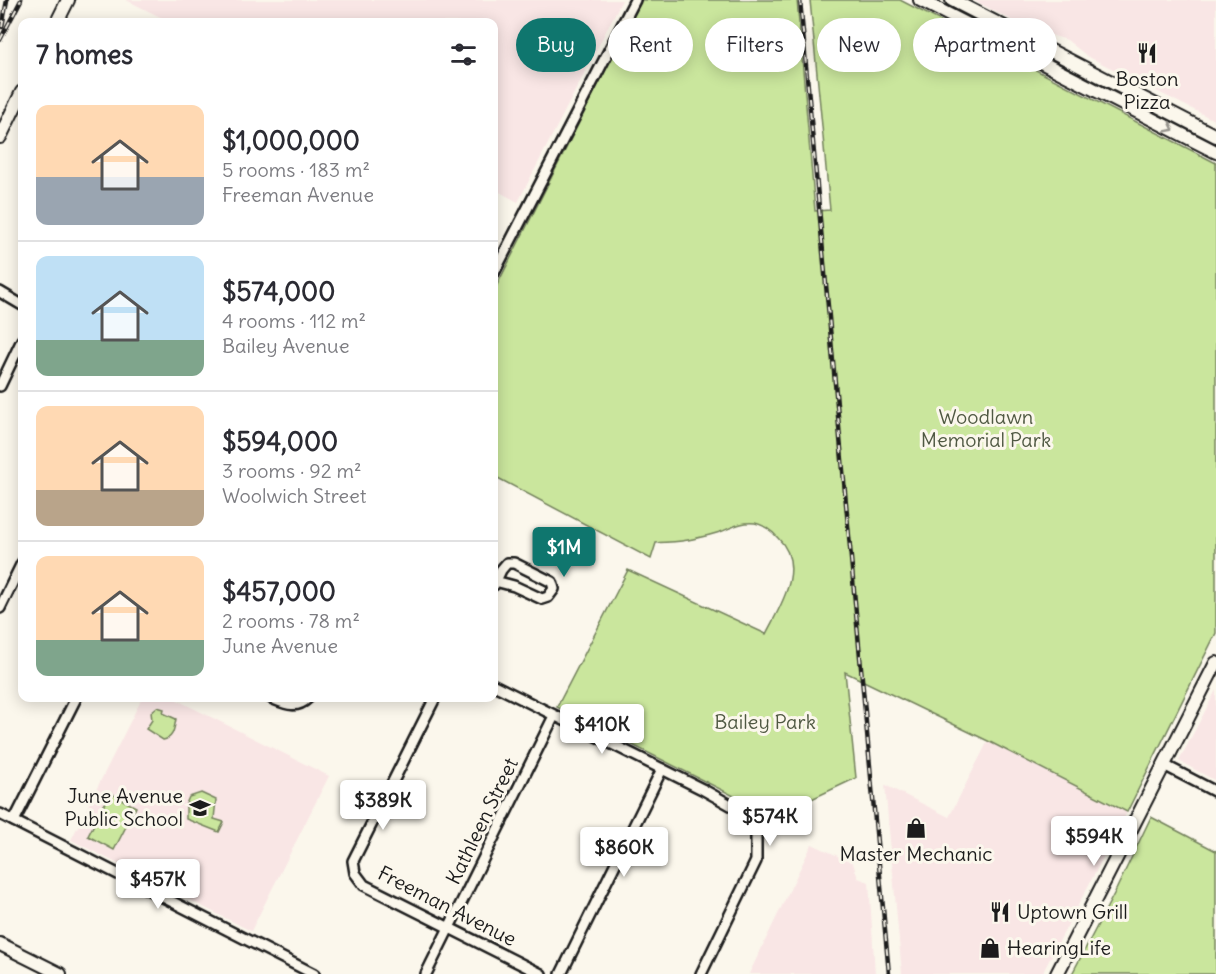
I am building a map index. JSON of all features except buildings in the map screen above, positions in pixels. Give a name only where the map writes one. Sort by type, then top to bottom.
[{"type":"main road","points":[[59,18],[68,0]]},
{"type":"main road","points":[[920,0],[1216,152]]},
{"type":"main road","points":[[952,0],[1216,136]]},
{"type":"main road","points":[[0,137],[18,100]]},
{"type":"main road","points":[[1057,974],[1216,663]]},
{"type":"main road","points":[[0,944],[52,972]]},
{"type":"street","points":[[498,265],[635,0]]},
{"type":"street","points":[[0,292],[18,302]]},
{"type":"street","points":[[0,386],[18,348]]},
{"type":"street","points":[[498,576],[507,563],[514,563],[552,582],[554,588],[548,597],[542,599],[514,586],[498,584]]},
{"type":"street","points":[[0,608],[18,571]]},
{"type":"street","points":[[498,687],[662,769],[743,812],[749,818],[756,834],[756,861],[700,974]]},
{"type":"street","points":[[14,821],[74,702]]},
{"type":"street","points":[[281,702],[296,705],[303,702]]},
{"type":"street","name":"Freeman Avenue","points":[[433,702],[353,861],[354,873],[364,885],[541,974]]},
{"type":"street","name":"Kathleen Street","points":[[426,974],[554,716]]},
{"type":"street","points":[[1164,765],[1216,792]]},
{"type":"street","points":[[561,974],[662,769]]},
{"type":"street","points":[[0,814],[314,974]]},
{"type":"shaded area","points":[[126,0],[622,0],[613,18],[608,18],[608,27],[596,50],[596,18],[516,18],[516,72],[585,72],[518,202],[498,191],[498,18],[162,18]]},
{"type":"shaded area","points":[[973,0],[1216,0],[1216,121],[1087,56],[1067,40],[1057,37],[1057,18],[1008,18]]},
{"type":"shaded area","points":[[1216,690],[1216,781],[1179,761]]},
{"type":"shaded area","name":"June Avenue Public School","points":[[140,702],[181,702],[329,776],[251,931],[71,840]]},
{"type":"shaded area","points":[[988,741],[1127,812],[1042,974],[902,974],[885,785],[949,817]]},
{"type":"shaded area","points":[[812,844],[853,863],[858,878],[869,882],[875,974],[749,974]]},
{"type":"green space","name":"Woodlawn Memorial Park","points":[[641,0],[797,0],[799,18],[705,18],[705,72],[803,72],[815,211],[830,210],[810,0],[900,0],[935,18],[913,18],[913,72],[1040,72],[1216,163],[1216,633],[1127,812],[845,672],[856,778],[761,823],[752,805],[557,707],[628,570],[766,634],[784,599],[791,574],[786,549],[778,538],[765,527],[746,523],[696,538],[656,543],[651,559],[498,478],[498,283],[608,65],[608,72],[693,72],[693,18],[632,18]]},
{"type":"green space","points":[[157,707],[164,709],[163,713],[176,719],[171,735],[163,740],[146,729],[152,720],[151,712]]},
{"type":"green space","points":[[110,793],[136,807],[114,850],[88,836]]},
{"type":"green space","points":[[201,793],[216,800],[214,819],[224,822],[219,832],[186,819],[186,804],[189,797]]},
{"type":"green space","points":[[1151,817],[1216,851],[1216,974],[1072,974],[1115,892]]},
{"type":"railway","points":[[2,27],[7,0]]},
{"type":"railway","points":[[0,40],[21,0]]},
{"type":"railway","points":[[800,0],[889,974]]},
{"type":"place","name":"Boston Pizza","points":[[1147,53]]},
{"type":"place","name":"June Avenue Public School","points":[[200,808]]},
{"type":"place","name":"Master Mechanic","points":[[916,828]]},
{"type":"place","name":"Uptown Grill","points":[[1000,912]]},
{"type":"place","name":"HearingLife","points":[[990,948]]},
{"type":"park label","name":"Bailey Park","points":[[765,722]]}]
